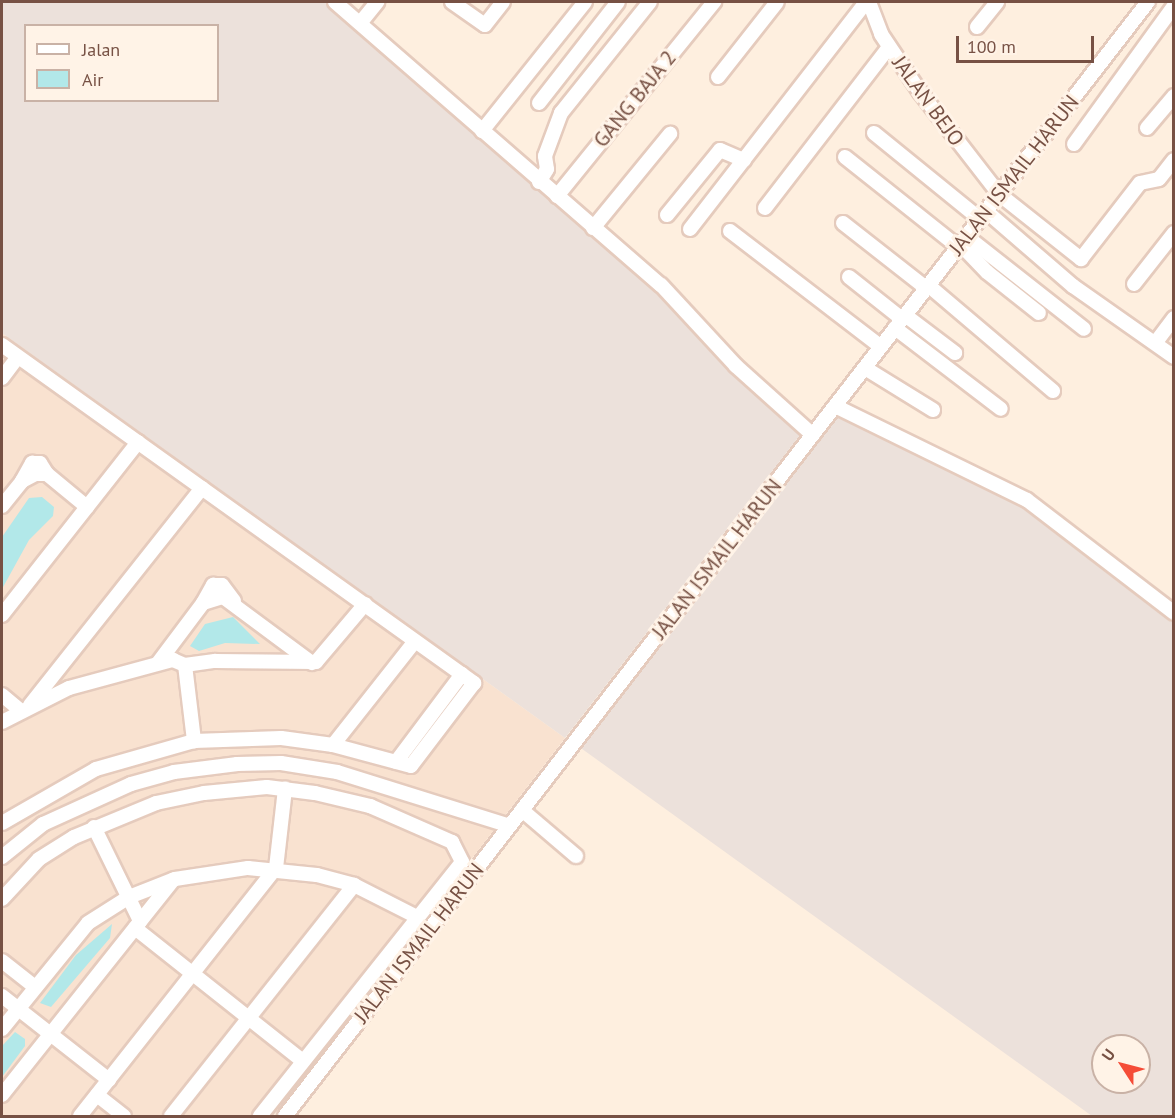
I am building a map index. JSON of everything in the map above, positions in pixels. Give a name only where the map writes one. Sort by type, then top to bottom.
[{"type":"street","points":[[335,2],[488,123],[544,175],[558,196],[661,285],[736,366],[813,435]]},
{"type":"street","points":[[361,22],[377,2]]},
{"type":"street","points":[[452,2],[485,25],[503,2]]},
{"type":"street","points":[[488,123],[585,2]]},
{"type":"street","points":[[538,103],[618,2]]},
{"type":"street","points":[[544,175],[545,156],[561,113],[650,2]]},
{"type":"street","name":"GANG BAJA 2","points":[[558,196],[714,2]]},
{"type":"street","points":[[718,77],[777,2]]},
{"type":"street","points":[[690,229],[867,2]]},
{"type":"street","name":"JALAN BEJO","points":[[867,2],[889,47],[999,194],[1081,259],[1140,183],[1159,179],[1173,160]]},
{"type":"street","points":[[977,27],[997,2]]},
{"type":"street","name":"JALAN ISMAIL HARUN","points":[[285,1116],[1148,2]]},
{"type":"street","points":[[1074,144],[1173,6]]},
{"type":"street","points":[[765,208],[889,47]]},
{"type":"street","points":[[1147,128],[1173,96]]},
{"type":"street","points":[[874,133],[1073,286],[1156,342],[1173,357]]},
{"type":"street","points":[[593,228],[670,134]]},
{"type":"street","points":[[668,215],[720,150],[744,160]]},
{"type":"street","points":[[845,157],[1084,329]]},
{"type":"street","points":[[843,223],[927,287],[1053,391]]},
{"type":"street","points":[[730,231],[881,347]]},
{"type":"street","points":[[1134,284],[1173,233]]},
{"type":"street","points":[[961,242],[987,272],[1039,313]]},
{"type":"street","points":[[849,277],[1001,409]]},
{"type":"street","points":[[1156,342],[1173,318]]},
{"type":"street","points":[[901,321],[955,353]]},
{"type":"street","points":[[2,345],[474,682],[411,766],[333,745],[280,738],[194,741],[96,769],[2,822]]},
{"type":"street","points":[[2,378],[18,357]]},
{"type":"street","points":[[865,368],[933,410]]},
{"type":"street","points":[[835,406],[1027,500],[1173,613]]},
{"type":"street","points":[[2,615],[138,442]]},
{"type":"street","points":[[2,506],[22,481],[32,463],[40,463],[47,474],[87,507]]},
{"type":"street","points":[[24,709],[202,488]]},
{"type":"street","points":[[158,663],[203,603],[213,585],[222,585],[234,601],[312,663]]},
{"type":"street","points":[[2,723],[24,709],[69,688],[173,660],[185,665],[243,660],[312,663],[323,657],[365,604]]},
{"type":"street","points":[[333,745],[415,641]]},
{"type":"street","points":[[185,665],[194,741]]},
{"type":"street","points":[[2,695],[24,709]]},
{"type":"street","points":[[2,857],[43,824],[131,784],[174,772],[237,764],[281,764],[337,772],[510,826]]},
{"type":"street","points":[[80,1116],[276,868],[285,789]]},
{"type":"street","points":[[2,899],[39,858],[94,827],[156,803],[204,793],[285,789],[370,806],[452,842],[462,862],[260,1116]]},
{"type":"street","points":[[522,810],[576,856]]},
{"type":"street","points":[[94,827],[129,897],[138,925],[193,974],[303,1061]]},
{"type":"street","points":[[2,1029],[79,931],[129,897],[175,879],[210,871],[276,868],[354,885],[417,917]]},
{"type":"street","points":[[2,1095],[175,879]]},
{"type":"street","points":[[171,1116],[354,885]]},
{"type":"street","points":[[2,961],[35,987]]},
{"type":"street","points":[[2,996],[109,1080]]},
{"type":"street","points":[[97,1095],[124,1116]]},
{"type":"shaded area","points":[[2,2],[327,2],[659,285],[804,430],[565,738],[2,333]]},
{"type":"shaded area","points":[[2,333],[565,738],[273,1116],[2,1116]]},
{"type":"shaded area","points":[[840,412],[1030,501],[1173,613],[1173,1116],[1092,1116],[578,746]]},
{"type":"water","points":[[42,497],[54,507],[53,516],[29,540],[2,589],[2,537],[29,498]]},
{"type":"water","points":[[233,617],[260,644],[225,643],[199,651],[190,646],[205,624]]},
{"type":"water","points":[[112,924],[110,938],[51,1007],[40,1003],[76,955]]},
{"type":"water","points":[[15,1032],[25,1039],[25,1046],[2,1077],[2,1046]]}]
